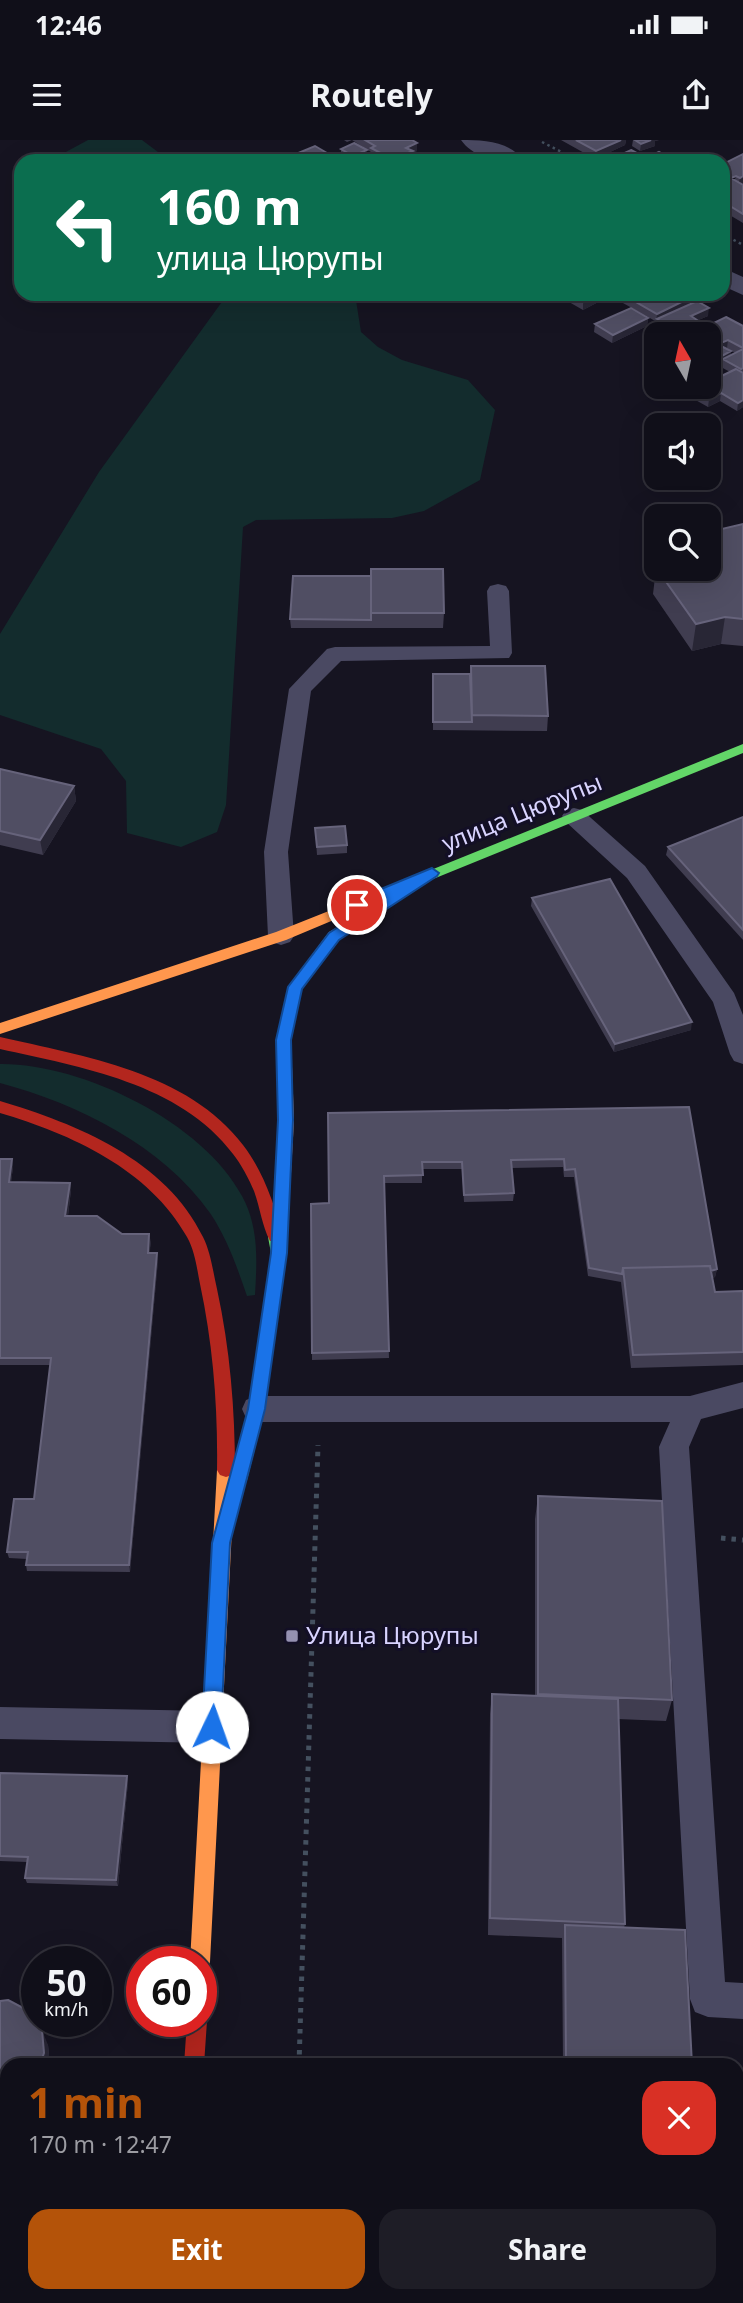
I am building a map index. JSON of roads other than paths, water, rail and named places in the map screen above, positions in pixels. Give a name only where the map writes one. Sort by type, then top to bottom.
[{"type":"main road","name":"улица Цюрупы","points":[[0,1029],[281,936],[743,748]]},
{"type":"main road","points":[[221,1543],[257,1409],[279,1253],[286,1120],[284,1040],[295,987],[334,936],[432,873]]},
{"type":"main road","points":[[0,1043],[113,1069],[167,1091],[199,1111],[226,1135],[258,1180],[271,1213],[279,1253]]},
{"type":"main road","points":[[0,1108],[64,1128],[111,1154],[147,1180],[193,1233],[217,1310],[224,1366],[221,1543],[201,1946]]},
{"type":"main road","points":[[194,2058],[196,2037]]},
{"type":"street","points":[[474,140],[499,154]]},
{"type":"lane","points":[[281,936],[276,852],[300,688],[335,654],[501,653],[498,591]]},
{"type":"lane","points":[[574,816],[636,872],[725,1000],[743,1054]]},
{"type":"lane","points":[[257,1409],[690,1409],[743,1395]]},
{"type":"lane","points":[[690,1409],[674,1447],[708,1999],[743,2001]]},
{"type":"lane","points":[[0,1723],[212,1727]]},
{"type":"place","name":"Улица Цюрупы","points":[[292,1636]]}]
